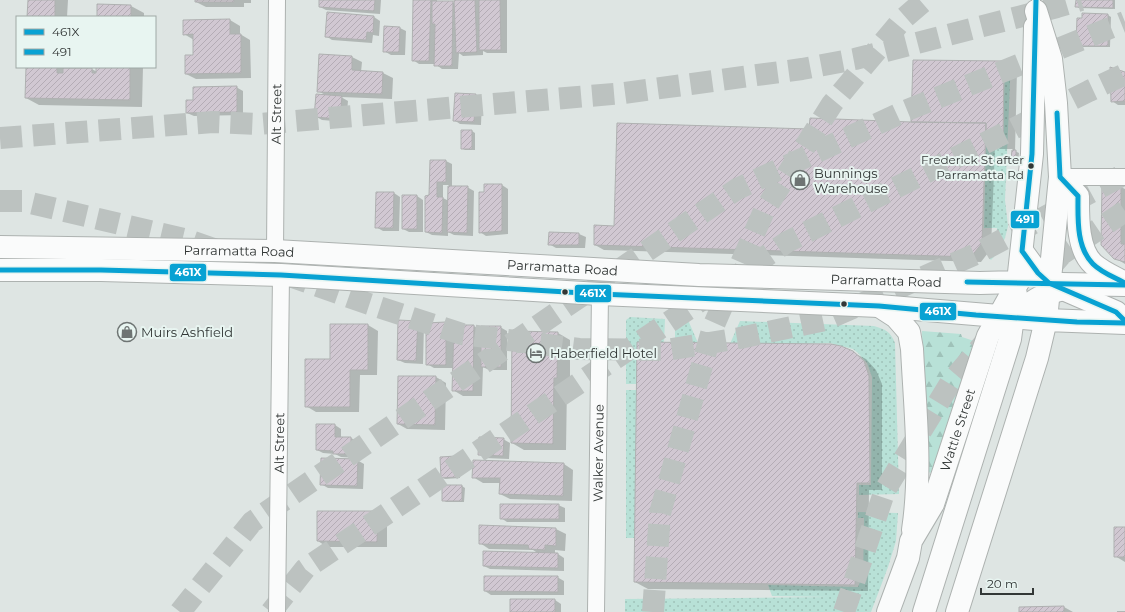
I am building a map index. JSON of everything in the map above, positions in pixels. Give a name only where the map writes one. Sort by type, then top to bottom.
[{"type":"main road","points":[[957,612],[1037,358],[1053,289],[1060,177],[1056,103],[1051,59],[1036,6]]},
{"type":"main road","points":[[1018,282],[1032,154],[1036,6]]},
{"type":"main road","points":[[1060,177],[1078,196],[1078,224],[1083,248],[1088,258],[1099,268],[1125,284]]},
{"type":"main road","name":"Parramatta Road","points":[[0,247],[275,251],[699,275],[980,283],[1018,282],[1053,289],[1093,285],[1125,284]]},
{"type":"main road","points":[[1022,251],[1038,273],[1053,289],[1116,312],[1125,322]]},
{"type":"main road","name":"Parramatta Road","points":[[0,270],[101,270],[280,275],[600,294],[879,306],[1046,320],[1125,322]]},
{"type":"main road","name":"Wattle Street","points":[[924,612],[1010,339],[1006,316],[1018,282]]},
{"type":"main road","name":"Wattle Street","points":[[888,612],[908,558],[912,541],[933,504],[988,336],[1006,316],[1053,289]]},
{"type":"main road","points":[[879,306],[896,317],[909,332],[912,349],[918,472],[916,512],[912,541]]},
{"type":"street","name":"Alt Street","points":[[275,251],[276,0]]},
{"type":"street","points":[[1060,177],[1125,177]]},
{"type":"street","name":"Alt Street","points":[[277,612],[280,275]]},
{"type":"street","name":"Walker Avenue","points":[[596,612],[600,294]]},
{"type":"green space","points":[[1005,59],[1011,59],[1005,200],[1008,226],[1005,238],[999,251],[991,260],[989,258],[996,240],[997,228],[984,228],[986,142],[1003,142]]},
{"type":"green space","points":[[630,317],[665,319],[664,343],[637,384],[626,384],[626,320]]},
{"type":"green space","points":[[675,319],[688,320],[698,343],[675,340]]},
{"type":"green space","points":[[740,321],[874,326],[889,334],[895,343],[899,494],[859,495],[859,485],[871,485],[872,377],[867,363],[858,353],[853,349],[830,343],[729,346]]},
{"type":"green space","points":[[922,331],[961,334],[962,337],[980,343],[932,473],[928,472],[926,461]]},
{"type":"green space","points":[[626,390],[637,390],[635,538],[626,538]]},
{"type":"green space","points":[[858,512],[898,513],[896,541],[871,612],[625,612],[625,599],[829,597],[772,596],[768,585],[858,587],[860,582],[863,583],[864,518],[858,518]]},
{"type":"building","points":[[28,0],[55,0],[55,16],[27,16]]},
{"type":"building","points":[[195,0],[234,0],[234,2],[195,2]]},
{"type":"building","points":[[319,0],[375,0],[374,11],[319,7]]},
{"type":"building","points":[[413,0],[431,0],[429,61],[412,61]]},
{"type":"building","points":[[454,0],[475,0],[477,52],[456,53]]},
{"type":"building","points":[[479,0],[500,0],[501,50],[479,50]]},
{"type":"building","points":[[1076,0],[1113,0],[1113,8],[1075,7]]},
{"type":"building","points":[[432,1],[453,1],[452,66],[434,66],[435,24],[432,24]]},
{"type":"building","points":[[97,4],[131,5],[131,16],[97,16]]},
{"type":"building","points":[[327,12],[374,16],[373,33],[367,32],[366,40],[325,37]]},
{"type":"building","points":[[1082,13],[1108,14],[1108,46],[1079,46],[1080,43],[1076,43],[1077,18],[1082,18]]},
{"type":"building","points":[[230,19],[230,34],[241,34],[241,73],[185,74],[185,55],[193,55],[193,34],[183,35],[183,20]]},
{"type":"building","points":[[384,26],[400,27],[399,52],[383,52]]},
{"type":"building","points":[[319,54],[352,56],[352,70],[383,72],[382,94],[317,92]]},
{"type":"building","points":[[913,60],[1004,61],[1003,142],[986,142],[986,123],[911,122]]},
{"type":"building","points":[[1110,67],[1125,72],[1125,101],[1111,102]]},
{"type":"building","points":[[26,68],[57,68],[57,73],[63,73],[63,68],[92,68],[92,73],[96,73],[96,68],[130,68],[130,100],[25,98]]},
{"type":"building","points":[[237,86],[237,112],[186,113],[186,100],[193,100],[193,87]]},
{"type":"building","points":[[455,93],[476,94],[474,122],[453,121]]},
{"type":"building","points":[[316,94],[342,96],[340,119],[314,117]]},
{"type":"building","name":"Bunnings Warehouse","points":[[810,118],[986,123],[982,243],[971,257],[594,245],[594,225],[614,226],[617,123],[809,129]]},
{"type":"building","points":[[461,130],[472,130],[472,149],[461,149]]},
{"type":"building","points":[[1012,150],[1016,150],[1016,160],[1011,159]]},
{"type":"building","points":[[430,160],[446,160],[446,182],[437,182],[437,197],[443,197],[442,233],[425,232],[425,196],[429,195]]},
{"type":"building","points":[[484,184],[502,184],[502,231],[479,233],[479,192],[484,192]]},
{"type":"building","points":[[1102,184],[1121,186],[1121,244],[1125,244],[1125,262],[1114,259],[1101,245]]},
{"type":"building","points":[[448,186],[468,186],[467,233],[447,232]]},
{"type":"building","points":[[376,192],[394,192],[393,228],[375,228]]},
{"type":"building","points":[[402,195],[417,195],[417,229],[402,229]]},
{"type":"building","points":[[549,232],[579,233],[579,245],[548,245]]},
{"type":"building","points":[[398,320],[418,321],[416,361],[397,360]]},
{"type":"building","points":[[446,322],[446,365],[426,365],[426,323]]},
{"type":"building","points":[[330,324],[368,324],[368,370],[350,370],[350,407],[305,407],[305,359],[330,359]]},
{"type":"building","points":[[454,325],[474,325],[473,391],[452,391]]},
{"type":"building","points":[[481,326],[501,326],[501,367],[481,367]]},
{"type":"building","points":[[512,331],[558,332],[557,378],[554,378],[553,444],[511,443]]},
{"type":"building","points":[[637,342],[831,344],[853,351],[864,361],[869,376],[870,483],[857,483],[855,585],[634,582]]},
{"type":"building","points":[[398,376],[436,376],[435,425],[397,424]]},
{"type":"building","points":[[316,424],[335,424],[335,437],[351,437],[351,454],[333,454],[333,451],[316,450]]},
{"type":"building","points":[[479,437],[504,438],[503,456],[478,455]]},
{"type":"building","points":[[456,456],[457,477],[441,478],[440,457]]},
{"type":"building","points":[[321,458],[358,459],[357,486],[320,485]]},
{"type":"building","points":[[473,460],[564,463],[563,496],[499,494],[500,478],[472,478]]},
{"type":"building","points":[[442,485],[462,485],[462,501],[442,501]]},
{"type":"building","points":[[500,504],[559,504],[559,519],[500,519]]},
{"type":"building","points":[[317,511],[378,511],[377,542],[317,541]]},
{"type":"building","points":[[479,525],[556,528],[556,546],[545,545],[545,550],[529,549],[528,545],[479,544]]},
{"type":"building","points":[[1114,527],[1125,527],[1125,557],[1114,557]]},
{"type":"building","points":[[483,551],[558,553],[558,568],[483,566]]},
{"type":"building","points":[[484,576],[558,576],[558,592],[484,591]]},
{"type":"building","points":[[510,599],[555,599],[555,612],[510,612]]},
{"type":"building","points":[[1064,606],[1064,612],[1019,612],[1019,607]]},
{"type":"tunnel","points":[[653,612],[660,513],[713,327],[764,211],[832,104],[902,20],[925,0]]},
{"type":"tunnel","points":[[0,138],[213,122],[259,124],[624,93],[802,69],[855,59],[1081,0]]},
{"type":"tunnel","points":[[180,612],[252,522],[737,189],[905,111],[1125,22]]},
{"type":"tunnel","points":[[271,612],[305,569],[787,242],[1125,74]]},
{"type":"tunnel","points":[[0,201],[22,201],[188,240],[369,304],[462,334],[579,349],[666,350],[740,338],[825,320],[976,254],[1125,174]]},
{"type":"tunnel","points":[[1011,312],[1062,254],[1125,211]]},
{"type":"tunnel","points":[[844,612],[885,490],[951,382],[987,340]]},
{"type":"transit line","name":"491","points":[[1036,0],[1032,154],[1022,251],[1038,273],[1049,283],[1116,312],[1125,321]]},
{"type":"transit line","name":"491","points":[[1057,113],[1060,177],[1078,196],[1079,232],[1083,249],[1093,264],[1104,272],[1125,283]]},
{"type":"transit line","name":"461X","points":[[0,270],[101,270],[281,275],[600,294],[879,306],[1077,322],[1125,323]]},
{"type":"transit line","name":"461X","points":[[967,282],[1125,285]]},
{"type":"place","name":"Frederick St after Parramatta Rd","points":[[1031,166]]},
{"type":"place","name":"Bunnings Warehouse","points":[[800,180]]},
{"type":"place","name":"Muirs Ashfield","points":[[127,332]]},
{"type":"place","name":"Haberfield Hotel","points":[[536,353]]}]
